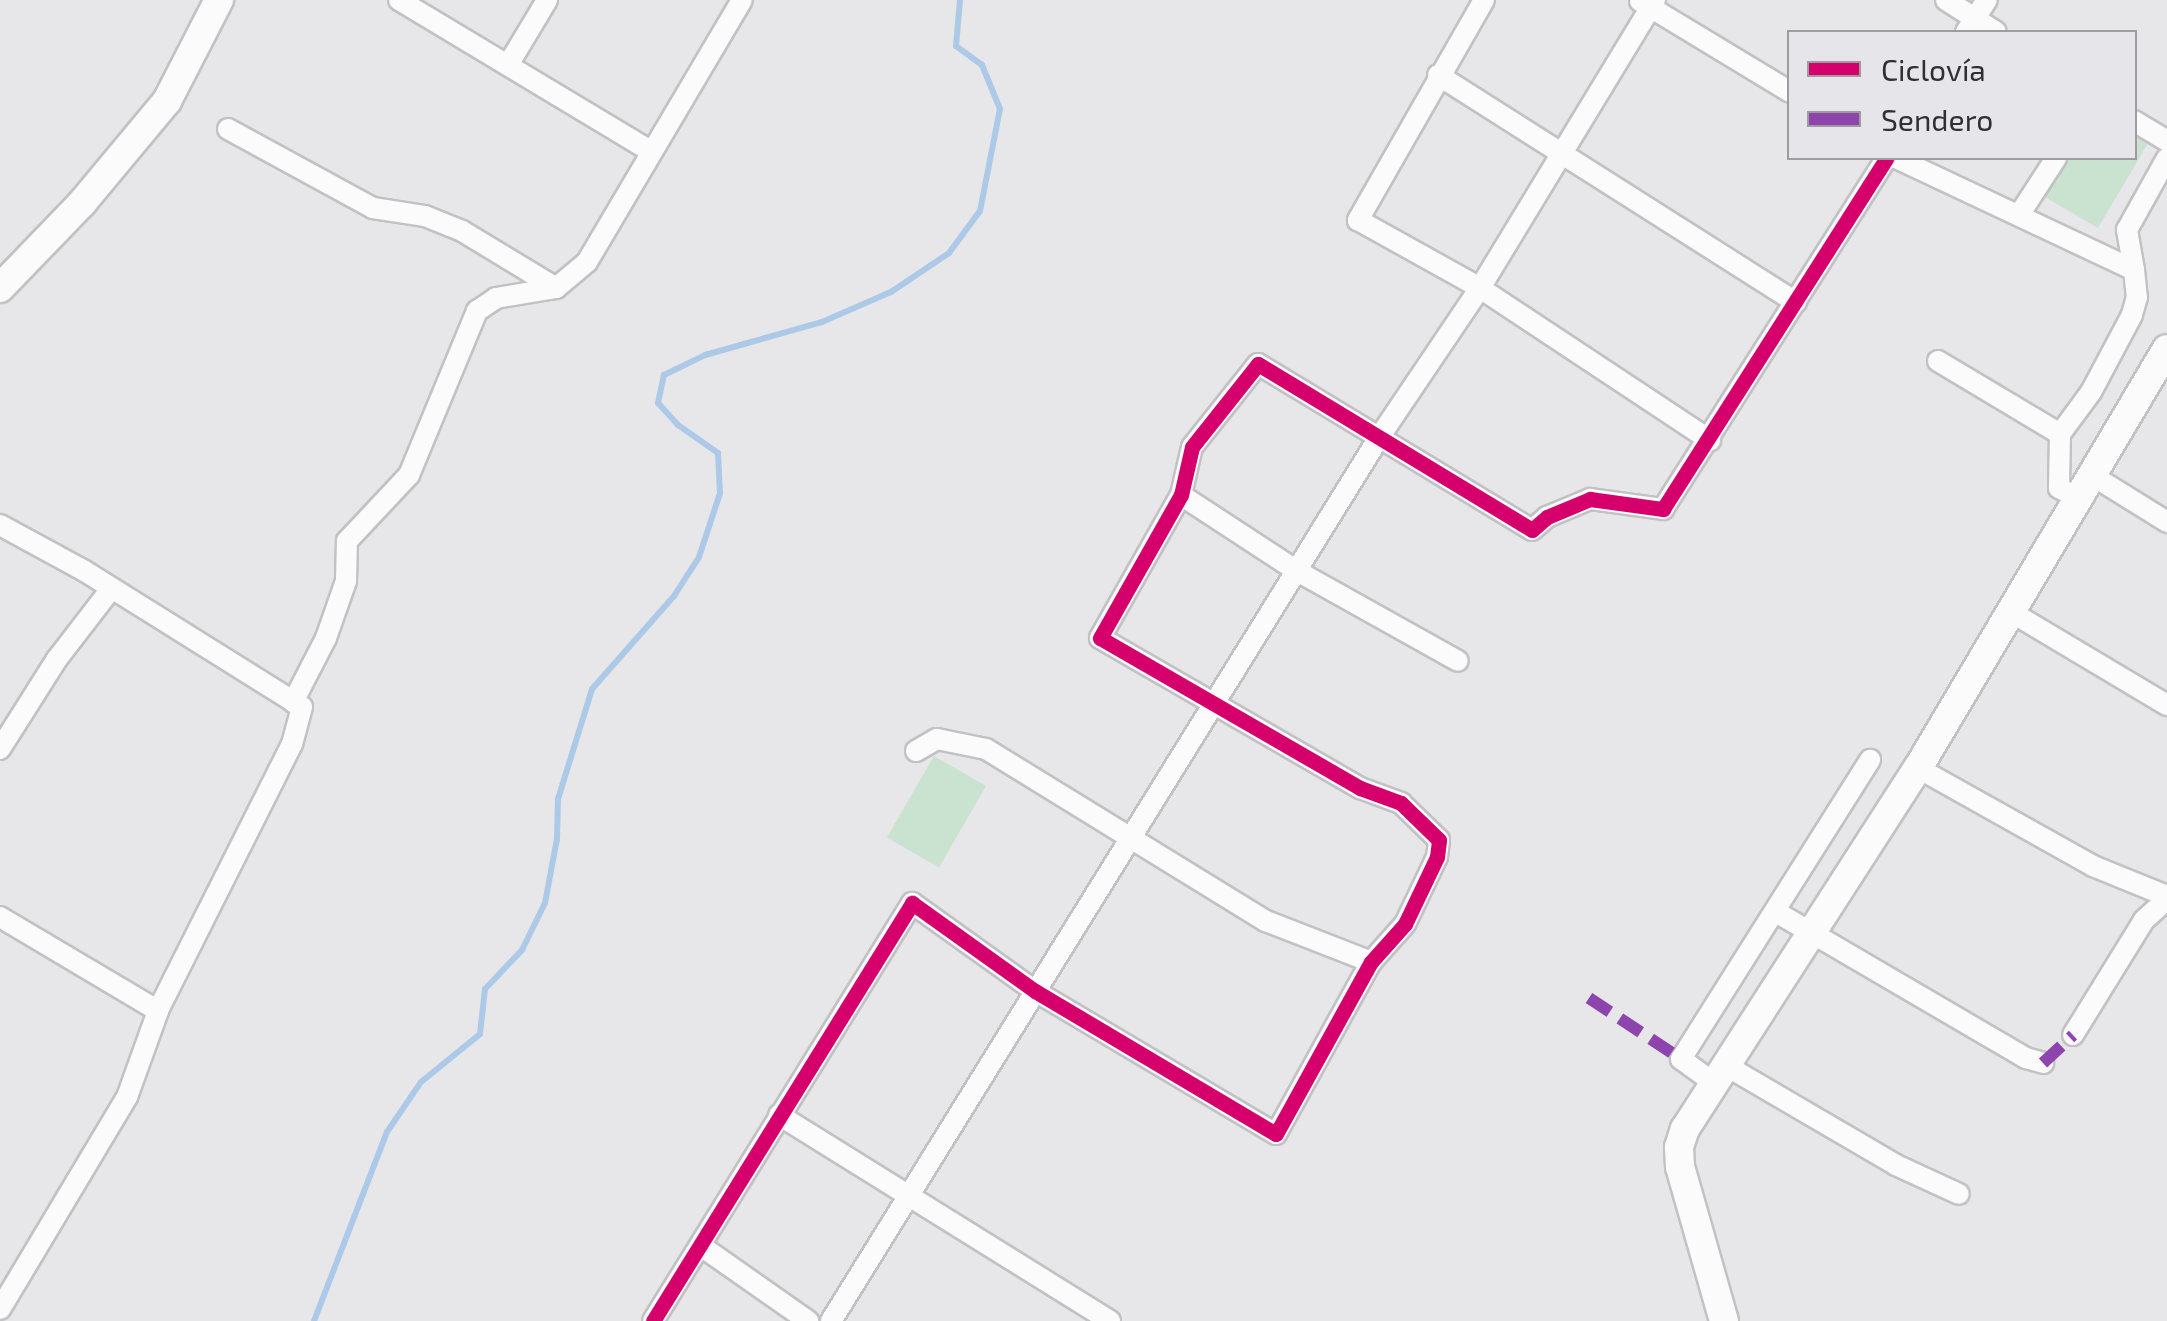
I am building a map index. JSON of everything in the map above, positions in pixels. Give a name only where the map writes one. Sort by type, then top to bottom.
[{"type":"street","points":[[0,288],[82,202],[166,101],[219,0]]},
{"type":"street","points":[[399,0],[650,151]]},
{"type":"street","points":[[508,65],[547,0]]},
{"type":"street","points":[[294,702],[326,638],[346,581],[347,542],[409,475],[477,311],[496,298],[556,288],[587,262],[742,0]]},
{"type":"street","points":[[1484,0],[1358,220],[1480,288],[1710,440]]},
{"type":"street","points":[[1946,0],[1971,26],[1987,0]]},
{"type":"street","points":[[832,1321],[1380,436],[1480,288],[1564,152],[1648,2],[1787,90]]},
{"type":"street","points":[[1438,75],[1796,302]]},
{"type":"street","points":[[2137,123],[2167,141]]},
{"type":"street","points":[[228,128],[373,208],[425,216],[462,230],[556,288]]},
{"type":"street","points":[[2167,158],[2127,230],[2137,297],[2132,314],[2091,392],[2060,434],[2060,488],[2083,486],[2167,522]]},
{"type":"street","points":[[653,1321],[912,903],[1035,991],[1276,1134],[1371,962],[1405,924],[1437,857],[1439,840],[1400,803],[1360,788],[1100,638],[1181,495],[1192,447],[1258,364],[1532,530],[1557,512],[1590,498],[1663,509],[1887,160]]},
{"type":"street","points":[[1900,160],[2134,270]]},
{"type":"street","points":[[2020,215],[2055,160]]},
{"type":"street","points":[[1724,1321],[1680,1166],[1685,1129],[1918,768],[2167,348]]},
{"type":"street","points":[[1938,361],[2060,434]]},
{"type":"street","points":[[1181,495],[1297,570],[1458,661]]},
{"type":"street","points":[[0,526],[302,707],[292,744],[158,1011],[127,1097],[0,1310]]},
{"type":"street","points":[[0,749],[57,659],[111,590]]},
{"type":"street","points":[[2011,612],[2167,705]]},
{"type":"street","points":[[916,751],[937,738],[986,748],[1266,921],[1371,962]]},
{"type":"street","points":[[1870,760],[1681,1059],[1720,1074],[1959,1194]]},
{"type":"street","points":[[1918,768],[2093,866],[2167,898],[2144,920],[2073,1035]]},
{"type":"street","points":[[1776,912],[2026,1058],[2043,1063]]},
{"type":"street","points":[[0,917],[158,1011]]},
{"type":"street","points":[[778,1116],[1110,1321]]},
{"type":"street","points":[[701,1246],[808,1321]]},
{"type":"green space","points":[[2137,129],[2151,138],[2098,228],[2045,197],[2067,160],[2137,160]]},
{"type":"green space","points":[[934,756],[986,786],[939,867],[887,837]]},
{"type":"waterway","points":[[314,1321],[387,1132],[421,1082],[480,1034],[485,989],[522,950],[545,903],[557,839],[558,799],[592,689],[674,596],[699,557],[720,493],[718,453],[678,425],[658,403],[664,375],[705,355],[822,322],[891,292],[949,253],[980,211],[1000,109],[982,65],[956,46],[960,0]]},
{"type":"marked path","points":[[1589,998],[1681,1059]]},
{"type":"marked path","points":[[2043,1063],[2073,1035]]},
{"type":"cycle path","points":[[653,1321],[912,903],[1035,991],[1276,1134],[1371,962],[1405,924],[1437,857],[1439,840],[1401,803],[1360,788],[1100,638],[1181,495],[1192,447],[1258,364],[1532,530],[1547,517],[1590,499],[1663,509],[1886,160]]}]
